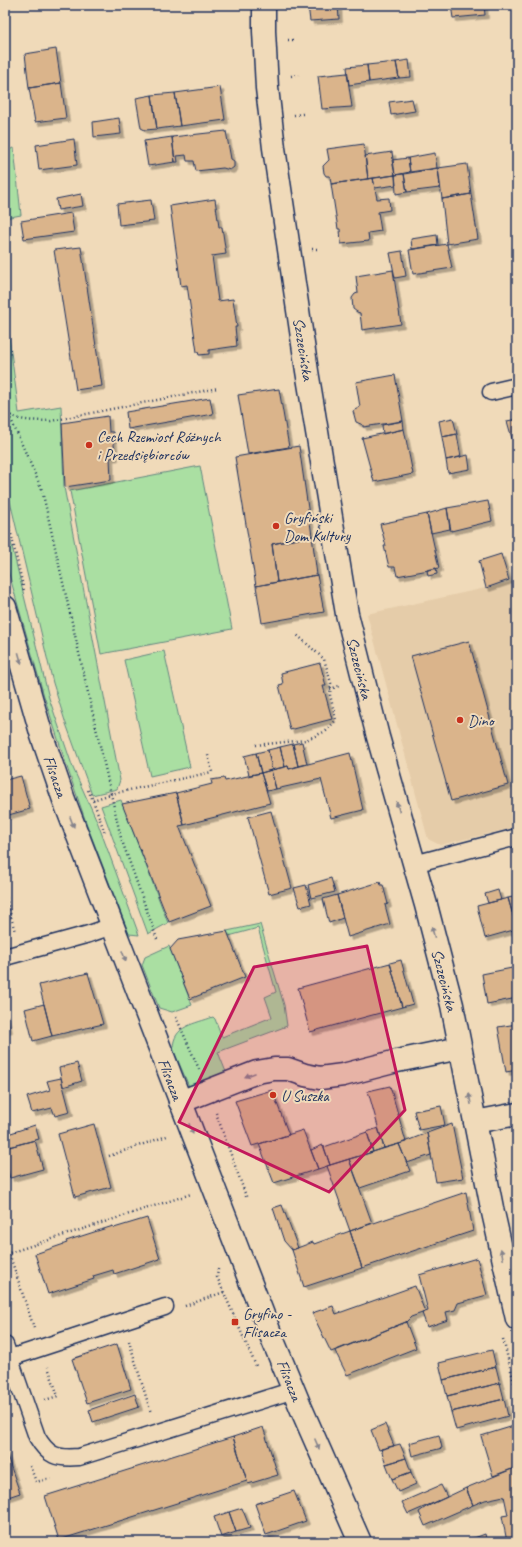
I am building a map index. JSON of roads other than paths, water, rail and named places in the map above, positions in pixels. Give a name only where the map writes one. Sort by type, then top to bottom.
[{"type":"street","name":"Szczecińska","points":[[264,5],[267,88],[274,148],[307,371],[340,575],[361,672],[443,968],[498,1239],[517,1320]]},
{"type":"street","name":"Flisacza","points":[[5,607],[56,778],[112,926],[294,1390],[360,1542]]},
{"type":"street","points":[[180,1102],[257,1072],[274,1068],[288,1069],[320,1078],[342,1075],[460,1048]]},
{"type":"street","points":[[475,1122],[517,1114]]},
{"type":"lane","points":[[491,392],[517,386]]},
{"type":"lane","points":[[414,864],[517,837]]},
{"type":"lane","points":[[5,957],[89,934],[112,926]]},
{"type":"lane","points":[[165,1307],[41,1348],[7,1351],[37,1437],[44,1448],[53,1456],[64,1459],[79,1457],[294,1390]]},
{"type":"place","name":"Cech Rzemiosł Różnych i Przedsiębiorców","points":[[89,445]]},
{"type":"place","name":"Gryfiński Dom Kultury","points":[[276,526]]},
{"type":"place","name":"Dino","points":[[460,720]]},
{"type":"place","name":"U Suszka","points":[[273,1095]]},
{"type":"place","name":"Gryfino - Flisacza","points":[[235,1322]]}]
